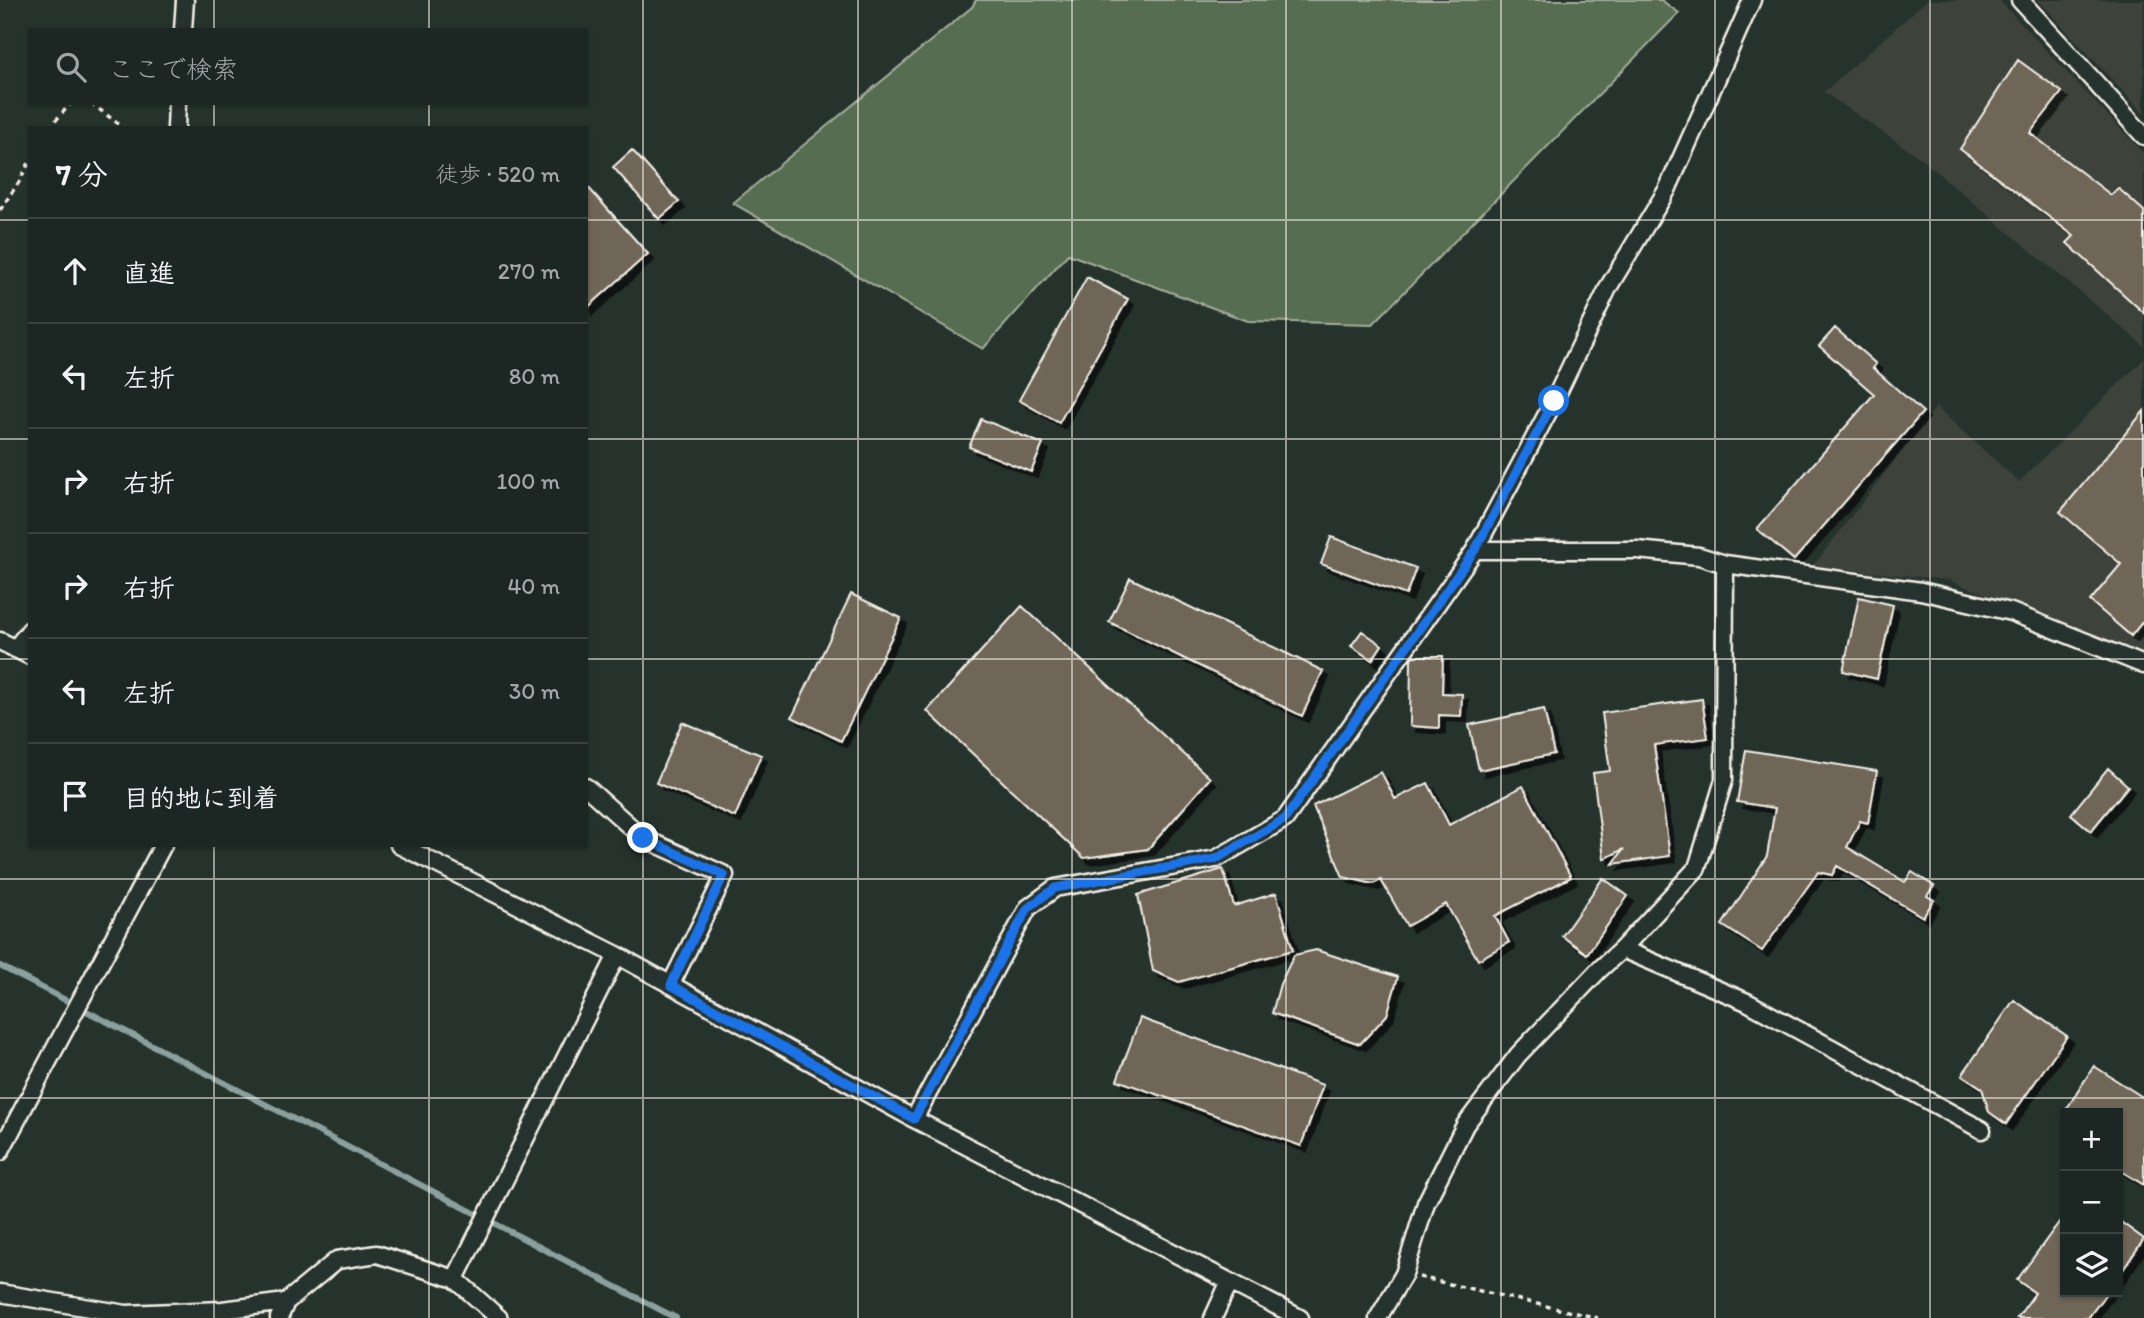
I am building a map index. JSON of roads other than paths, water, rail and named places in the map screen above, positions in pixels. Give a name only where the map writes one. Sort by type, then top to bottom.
[{"type":"street","points":[[183,28],[185,0]]},
{"type":"street","points":[[914,1119],[1028,908],[1055,888],[1216,859],[1285,819],[1475,550],[1554,401],[1609,286],[1667,190],[1752,0]]},
{"type":"street","points":[[2020,0],[2144,136]]},
{"type":"street","points":[[176,126],[177,105]]},
{"type":"street","points":[[1475,550],[1636,550],[1699,556],[1725,564],[1921,591],[2011,612],[2144,665]]},
{"type":"street","points":[[1378,1318],[1404,1274],[1426,1203],[1465,1125],[1518,1055],[1599,970],[1622,950],[1696,868],[1724,780],[1725,564]]},
{"type":"street","points":[[15,649],[28,633]]},
{"type":"street","points":[[588,789],[643,838],[724,875],[671,985]]},
{"type":"street","points":[[0,1152],[162,847]]},
{"type":"street","points":[[403,847],[617,954],[914,1119],[1300,1318]]},
{"type":"street","points":[[1622,950],[1747,1002],[1982,1130]]},
{"type":"street","points":[[455,1279],[617,954]]},
{"type":"street","points":[[279,1318],[286,1302],[337,1260],[377,1254],[455,1279],[499,1318]]},
{"type":"street","points":[[1213,1318],[1229,1283]]},
{"type":"street","points":[[0,1293],[126,1314],[222,1310],[286,1302]]},
{"type":"waterway","points":[[0,966],[676,1318]]}]
